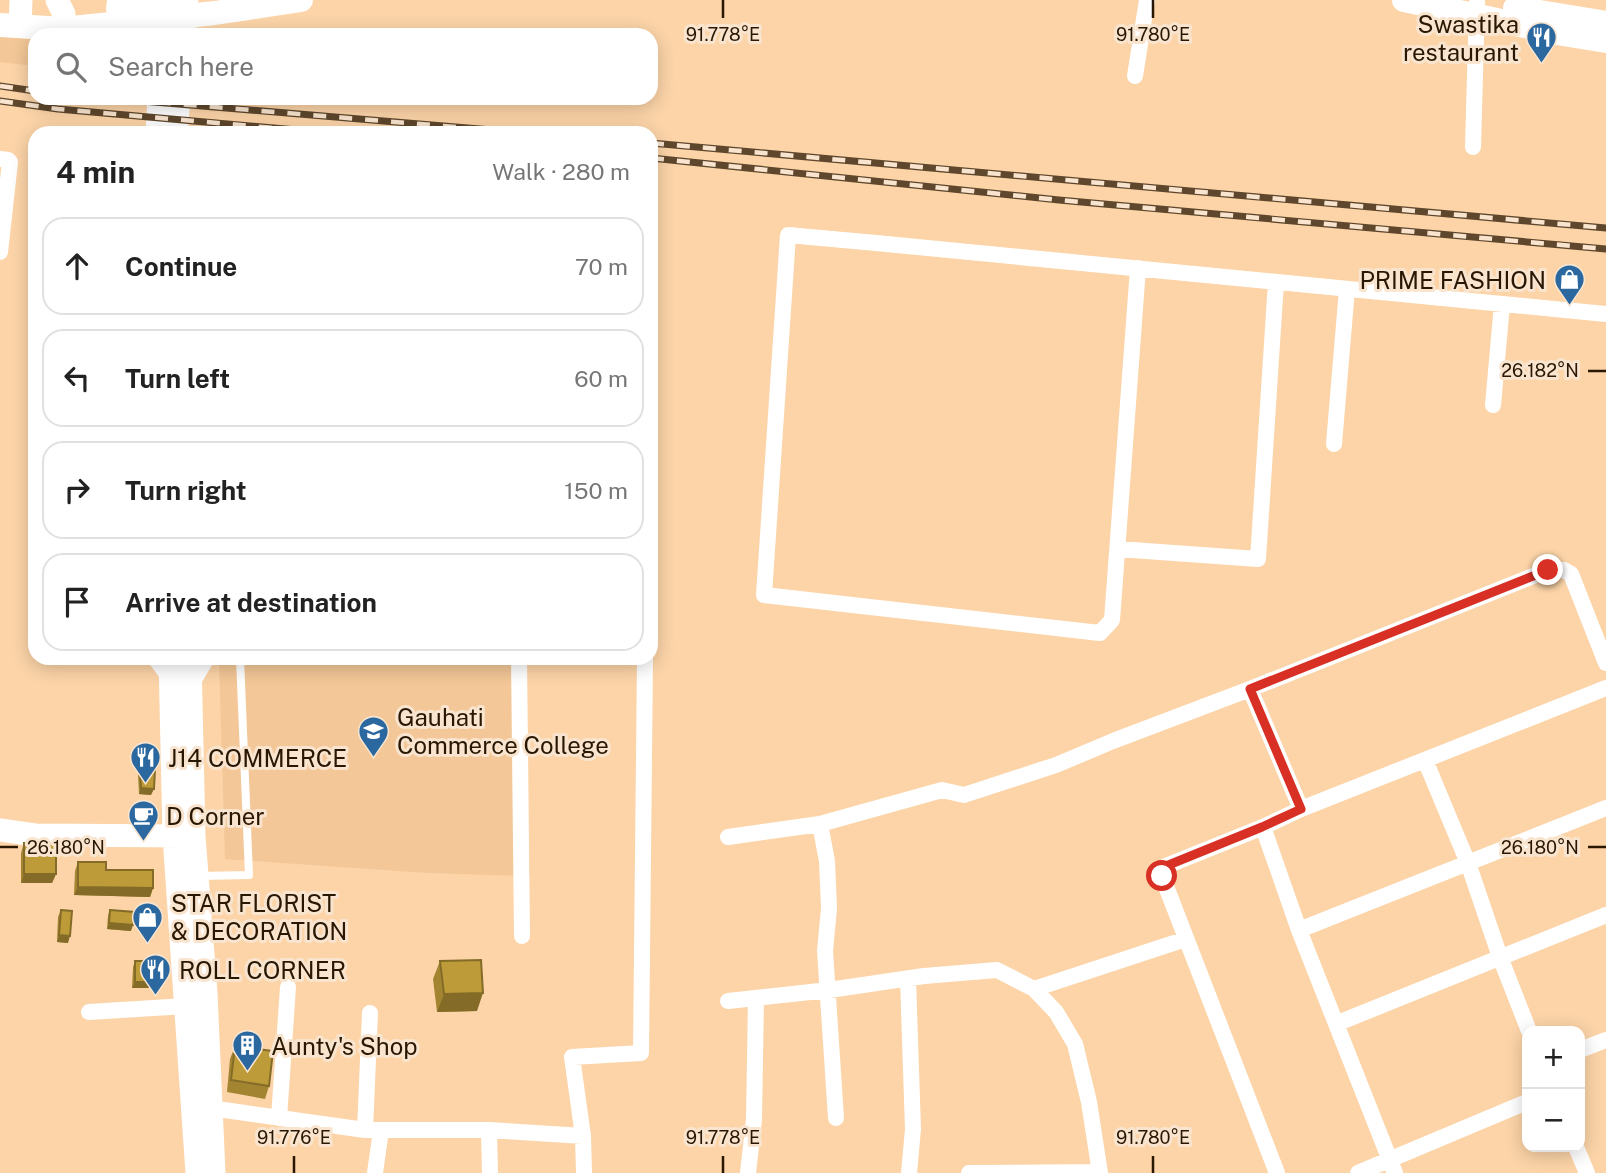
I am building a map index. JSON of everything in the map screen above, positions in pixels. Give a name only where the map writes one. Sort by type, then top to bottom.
[{"type":"main road","points":[[61,14],[167,0],[165,28]]},
{"type":"main road","points":[[185,28],[187,0]]},
{"type":"main road","points":[[13,15],[215,13],[301,0]]},
{"type":"main road","points":[[1404,0],[1560,11],[1606,23]]},
{"type":"main road","points":[[1473,6],[1557,33],[1606,41]]},
{"type":"main road","points":[[157,126],[159,105]]},
{"type":"main road","points":[[177,126],[178,105]]},
{"type":"main road","points":[[172,665],[180,686],[186,1006],[214,1173]]},
{"type":"main road","points":[[180,686],[188,665]]},
{"type":"main road","points":[[0,830],[35,835],[184,836]]},
{"type":"main road","points":[[184,836],[197,876],[202,1107],[197,1173]]},
{"type":"street","points":[[1135,76],[1147,0]]},
{"type":"street","points":[[1473,6],[1473,147]]},
{"type":"street","points":[[0,159],[10,162],[0,253]]},
{"type":"street","points":[[1138,268],[1112,621],[1100,633],[764,595],[788,234],[1138,268],[1347,289],[1606,314]]},
{"type":"street","points":[[1118,548],[1258,559],[1276,282]]},
{"type":"street","points":[[1334,444],[1347,289]]},
{"type":"street","points":[[1493,405],[1502,304]]},
{"type":"street","points":[[728,837],[820,824],[942,790],[964,795],[1056,765],[1548,570],[1564,570],[1571,575],[1606,663]]},
{"type":"street","points":[[180,686],[200,665]]},
{"type":"street","points":[[520,665],[522,936]]},
{"type":"street","points":[[584,1173],[583,1136],[572,1057],[641,1053],[645,665]]},
{"type":"street","points":[[1277,1173],[1162,876],[1166,866],[1301,809],[1606,688]]},
{"type":"street","points":[[1250,689],[1301,809]]},
{"type":"street","points":[[1425,760],[1468,863],[1527,1026]]},
{"type":"street","points":[[1300,930],[1606,808]]},
{"type":"street","points":[[820,824],[827,861],[829,908],[825,951],[836,1118]]},
{"type":"street","points":[[1262,827],[1393,1166]]},
{"type":"street","points":[[1338,1023],[1606,915]]},
{"type":"street","points":[[1034,989],[1186,939]]},
{"type":"street","points":[[728,1001],[908,978],[997,970],[1034,989],[1056,1012],[1075,1044],[1089,1102],[1100,1173],[969,1173]]},
{"type":"street","points":[[908,978],[913,1129],[909,1173]]},
{"type":"street","points":[[279,1118],[288,987]]},
{"type":"street","points":[[748,1173],[754,1119],[756,998]]},
{"type":"street","points":[[89,1012],[186,1006]]},
{"type":"street","points":[[370,1013],[375,1173]]},
{"type":"street","points":[[1585,1048],[1606,1040]]},
{"type":"street","points":[[1358,1173],[1393,1166],[1522,1104]]},
{"type":"street","points":[[202,1107],[373,1130],[489,1130],[583,1136]]},
{"type":"street","points":[[489,1130],[490,1173]]},
{"type":"street","points":[[1578,1152],[1587,1173]]},
{"type":"lane","points":[[158,665],[180,686]]},
{"type":"lane","points":[[197,876],[249,875],[240,665]]},
{"type":"shaded area","points":[[0,36],[28,38],[28,65],[0,62]]},
{"type":"shaded area","name":"Gauhati Commerce College","points":[[219,665],[523,665],[530,876],[428,873],[225,859]]},
{"type":"building","points":[[140,769],[155,769],[154,789],[141,788]]},
{"type":"building","points":[[24,843],[56,843],[56,874],[24,874]]},
{"type":"building","points":[[78,862],[106,862],[106,870],[153,870],[153,888],[78,887]]},
{"type":"building","points":[[61,910],[72,911],[70,936],[59,935]]},
{"type":"building","points":[[110,910],[135,912],[133,925],[109,923]]},
{"type":"building","points":[[481,960],[483,993],[444,994],[440,961]]},
{"type":"building","points":[[135,961],[157,961],[157,982],[135,982]]},
{"type":"building","points":[[235,1046],[273,1051],[269,1086],[231,1080]]},
{"type":"railway","points":[[0,86],[28,90]]},
{"type":"railway","points":[[0,101],[28,105]]},
{"type":"railway","points":[[29,105],[251,126]]},
{"type":"railway","points":[[190,105],[444,126]]},
{"type":"railway","points":[[658,144],[1606,228]]},
{"type":"railway","points":[[658,159],[1059,200],[1606,249]]},
{"type":"place","name":"Swastika restaurant","points":[[1542,65]]},
{"type":"place","name":"PRIME FASHION","points":[[1569,307]]},
{"type":"place","name":"Gauhati Commerce College","points":[[374,758]]},
{"type":"place","name":"J14 COMMERCE","points":[[145,785]]},
{"type":"place","name":"D Corner","points":[[143,843]]},
{"type":"place","name":"STAR FLORIST & DECORATION","points":[[148,944]]},
{"type":"place","name":"ROLL CORNER","points":[[156,997]]},
{"type":"place","name":"Aunty's Shop","points":[[248,1073]]},
{"type":"route","points":[[1162,876],[1166,866],[1301,809],[1250,689],[1548,570]]}]
